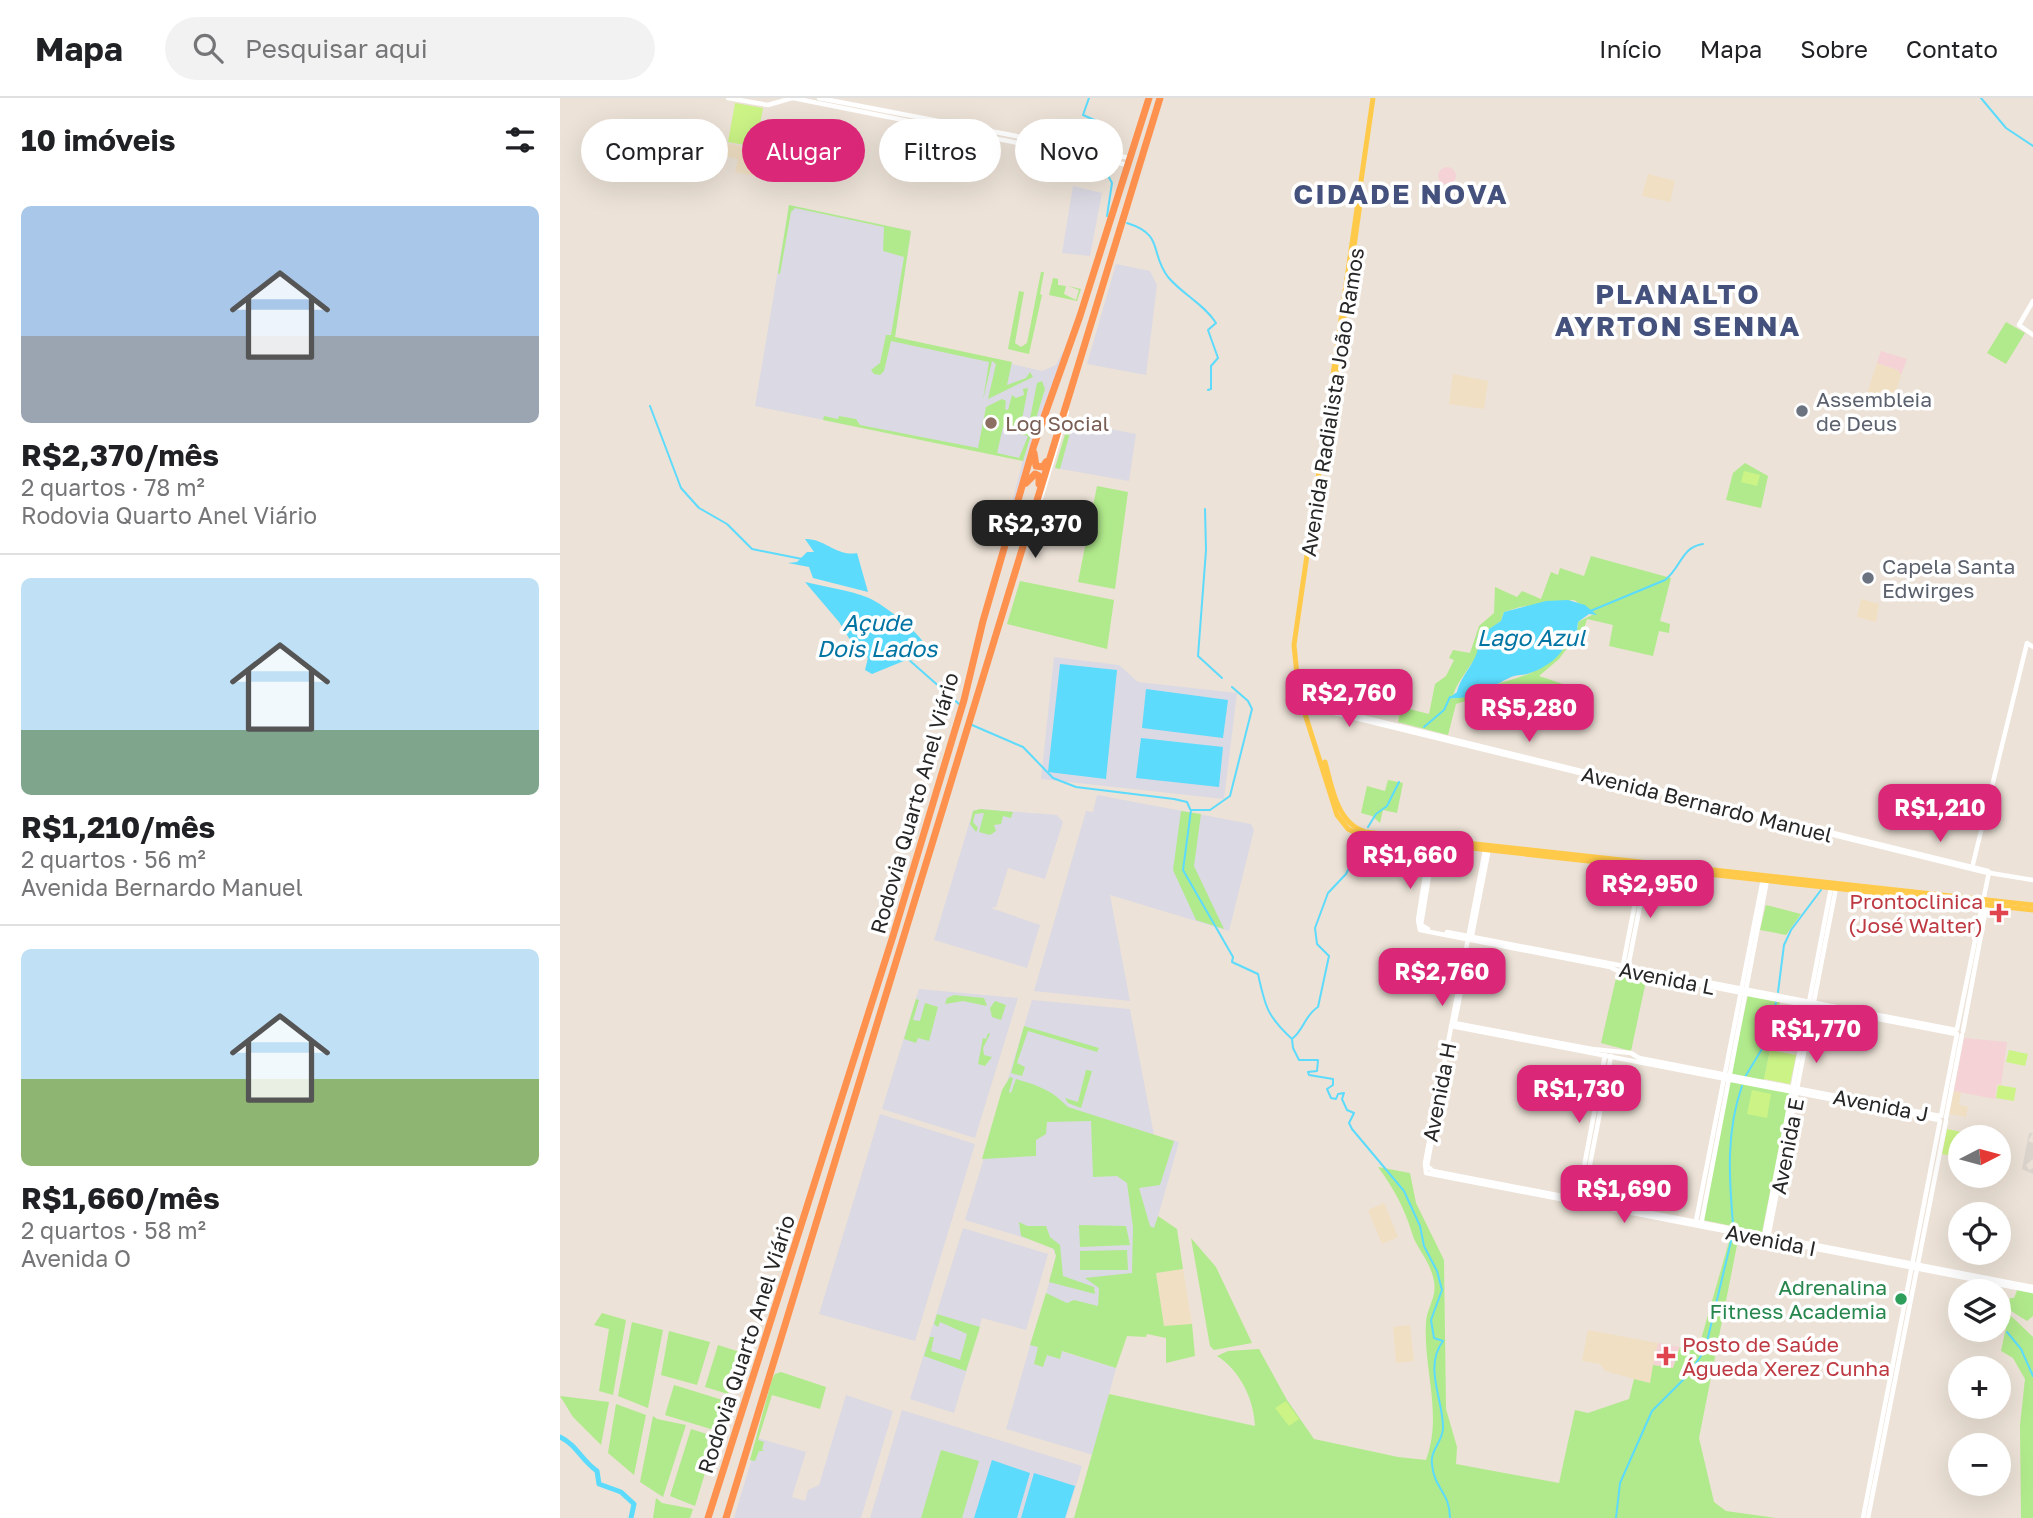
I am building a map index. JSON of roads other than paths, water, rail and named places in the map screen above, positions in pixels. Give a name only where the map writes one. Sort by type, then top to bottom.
[{"type":"highway","name":"Rodovia Quarto Anel Viário","points":[[708,1518],[767,1330],[789,1272],[893,936],[1034,445],[1071,344],[1149,98]]},
{"type":"highway","name":"Rodovia Quarto Anel Viário","points":[[726,1518],[1160,98]]},
{"type":"highway","points":[[1105,236],[1116,236]]},
{"type":"highway","points":[[1034,445],[1035,461],[1040,468],[1051,452]]},
{"type":"highway","points":[[1020,493],[1035,474],[1039,477],[1038,495]]},
{"type":"highway","points":[[934,798],[945,800]]},
{"type":"highway","points":[[893,936],[903,939]]},
{"type":"highway","points":[[858,1048],[868,1052]]},
{"type":"highway","points":[[848,1081],[859,1080]]},
{"type":"highway","points":[[767,1330],[780,1335]]},
{"type":"highway","points":[[734,1439],[747,1444]]},
{"type":"main road","name":"Avenida Radialista João Ramos","points":[[1339,813],[1304,704],[1297,657],[1302,604],[1374,98]]},
{"type":"main road","points":[[1339,813],[1348,830],[1362,836],[1487,848]]},
{"type":"main road","points":[[1339,813],[1349,824],[1365,832],[1834,888],[2033,905]]},
{"type":"main road","points":[[1765,879],[1986,901],[2033,910]]},
{"type":"street","points":[[728,98],[768,105],[792,98],[1129,161]]},
{"type":"street","points":[[819,98],[1129,161]]},
{"type":"street","points":[[2033,301],[2019,325],[2033,335]]},
{"type":"street","points":[[968,725],[1055,456],[1068,410],[1070,387]]},
{"type":"street","points":[[1972,867],[2027,643],[2033,647]]},
{"type":"street","name":"Avenida Bernardo Manuel","points":[[1304,704],[1989,872],[2033,880]]},
{"type":"street","name":"Avenida L","points":[[1432,844],[1418,916],[1420,927],[1959,1032]]},
{"type":"street","name":"Avenida H","points":[[1428,1172],[1425,1163],[1487,848]]},
{"type":"street","points":[[1625,966],[1645,865]]},
{"type":"street","points":[[1866,1518],[1986,901],[1989,872]]},
{"type":"street","points":[[1698,1224],[1765,879]]},
{"type":"street","name":"Avenida E","points":[[1766,1237],[1834,888]]},
{"type":"street","name":"Avenida L","points":[[1470,937],[1610,967],[1620,973],[1645,978],[1655,976],[1679,979]]},
{"type":"street","name":"Avenida J","points":[[1453,1025],[1942,1119]]},
{"type":"street","name":"Avenida J","points":[[1453,1025],[1592,1049],[1632,1053],[1639,1058],[1664,1065]]},
{"type":"street","points":[[1580,1201],[1608,1056]]},
{"type":"street","name":"Avenida I","points":[[1428,1172],[2033,1289]]},
{"type":"water","name":"Açude Dois Lados","points":[[805,539],[818,541],[850,554],[857,553],[868,592],[813,578],[809,567],[788,563],[797,562],[807,552],[814,552]]},
{"type":"water","name":"Açude Dois Lados","points":[[805,582],[854,593],[875,601],[912,629],[928,651],[872,674],[865,670],[868,658],[857,651],[839,622]]},
{"type":"water","name":"Lago Azul","points":[[1568,600],[1585,605],[1597,615],[1589,614],[1578,622],[1577,631],[1569,636],[1554,660],[1474,695],[1449,698],[1457,692],[1475,658],[1477,637],[1501,621],[1504,612],[1546,601]]},
{"type":"water","points":[[1060,664],[1117,670],[1106,779],[1048,772]]},
{"type":"water","points":[[1146,689],[1228,700],[1223,738],[1142,728]]},
{"type":"water","points":[[1141,738],[1223,747],[1219,787],[1136,778]]},
{"type":"water","points":[[992,1460],[1030,1473],[1017,1518],[974,1518]]},
{"type":"water","points":[[1034,1473],[1075,1486],[1065,1518],[1021,1518]]},
{"type":"waterway","points":[[1089,98],[1083,115],[1092,119]]},
{"type":"waterway","points":[[1981,98],[2006,128],[2033,146]]},
{"type":"waterway","points":[[1107,216],[1111,182]]},
{"type":"waterway","points":[[1127,223],[1147,233],[1168,277],[1216,323],[1208,330],[1218,358],[1211,366],[1211,389],[1208,390]]},
{"type":"waterway","points":[[650,406],[681,488],[699,508],[727,524],[752,549],[802,559]]},
{"type":"waterway","points":[[1205,509],[1206,550],[1198,656],[1222,678]]},
{"type":"waterway","points":[[1588,612],[1665,580],[1690,549],[1703,544]]},
{"type":"waterway","points":[[908,659],[959,704]]},
{"type":"waterway","points":[[1232,687],[1248,701],[1252,709],[1230,796],[1210,810],[1191,810],[1183,870],[1233,957],[1232,962],[1258,974],[1268,1010],[1292,1039],[1299,1060],[1318,1060],[1317,1071],[1308,1072],[1309,1075],[1333,1079],[1333,1085],[1327,1089],[1331,1098],[1336,1099],[1338,1094],[1344,1093],[1342,1099],[1347,1110],[1354,1113],[1349,1123],[1352,1129],[1404,1191],[1420,1226],[1424,1246],[1437,1271],[1442,1290],[1431,1320],[1434,1338],[1443,1341],[1437,1351],[1434,1373],[1443,1429],[1432,1464],[1447,1502],[1450,1518]]},
{"type":"waterway","points":[[1424,727],[1444,710],[1450,697]]},
{"type":"waterway","points":[[972,725],[1023,747],[1053,778],[1076,787],[1174,799],[1187,802],[1190,809]]},
{"type":"waterway","points":[[1368,827],[1376,814],[1387,806],[1399,782]]},
{"type":"waterway","points":[[1293,1038],[1318,1007],[1329,956],[1317,944],[1315,928],[1328,893],[1346,874],[1363,840]]},
{"type":"waterway","points":[[1778,992],[1784,945],[1791,930],[1821,890]]},
{"type":"waterway","points":[[1745,1077],[1768,1039],[1776,1002]]},
{"type":"waterway","points":[[1733,1224],[1731,1137],[1742,1086]]},
{"type":"waterway","points":[[1616,1518],[1620,1483],[1652,1411],[1688,1375],[1705,1350],[1732,1237]]},
{"type":"waterway","points":[[2011,1337],[2021,1349],[2033,1376]]},
{"type":"waterway","points":[[560,1437],[571,1444],[597,1471],[599,1484],[621,1492],[634,1504],[631,1518]]},
{"type":"place","name":"Assembleia de Deus","points":[[1802,411]]},
{"type":"place","name":"Log Social","points":[[991,423]]},
{"type":"place","name":"Capela Santa Edwirges","points":[[1868,578]]},
{"type":"place","name":"Prontoclinica (José Walter)","points":[[1999,913]]},
{"type":"place","name":"Adrenalina Fitness Academia","points":[[1901,1299]]},
{"type":"place","name":"Posto de Saúde Águeda Xerez Cunha","points":[[1666,1356]]},
{"type":"district","name":"CIDADE NOVA","points":[[1401,193]]},
{"type":"district","name":"PLANALTO AYRTON SENNA","points":[[1678,309]]}]
